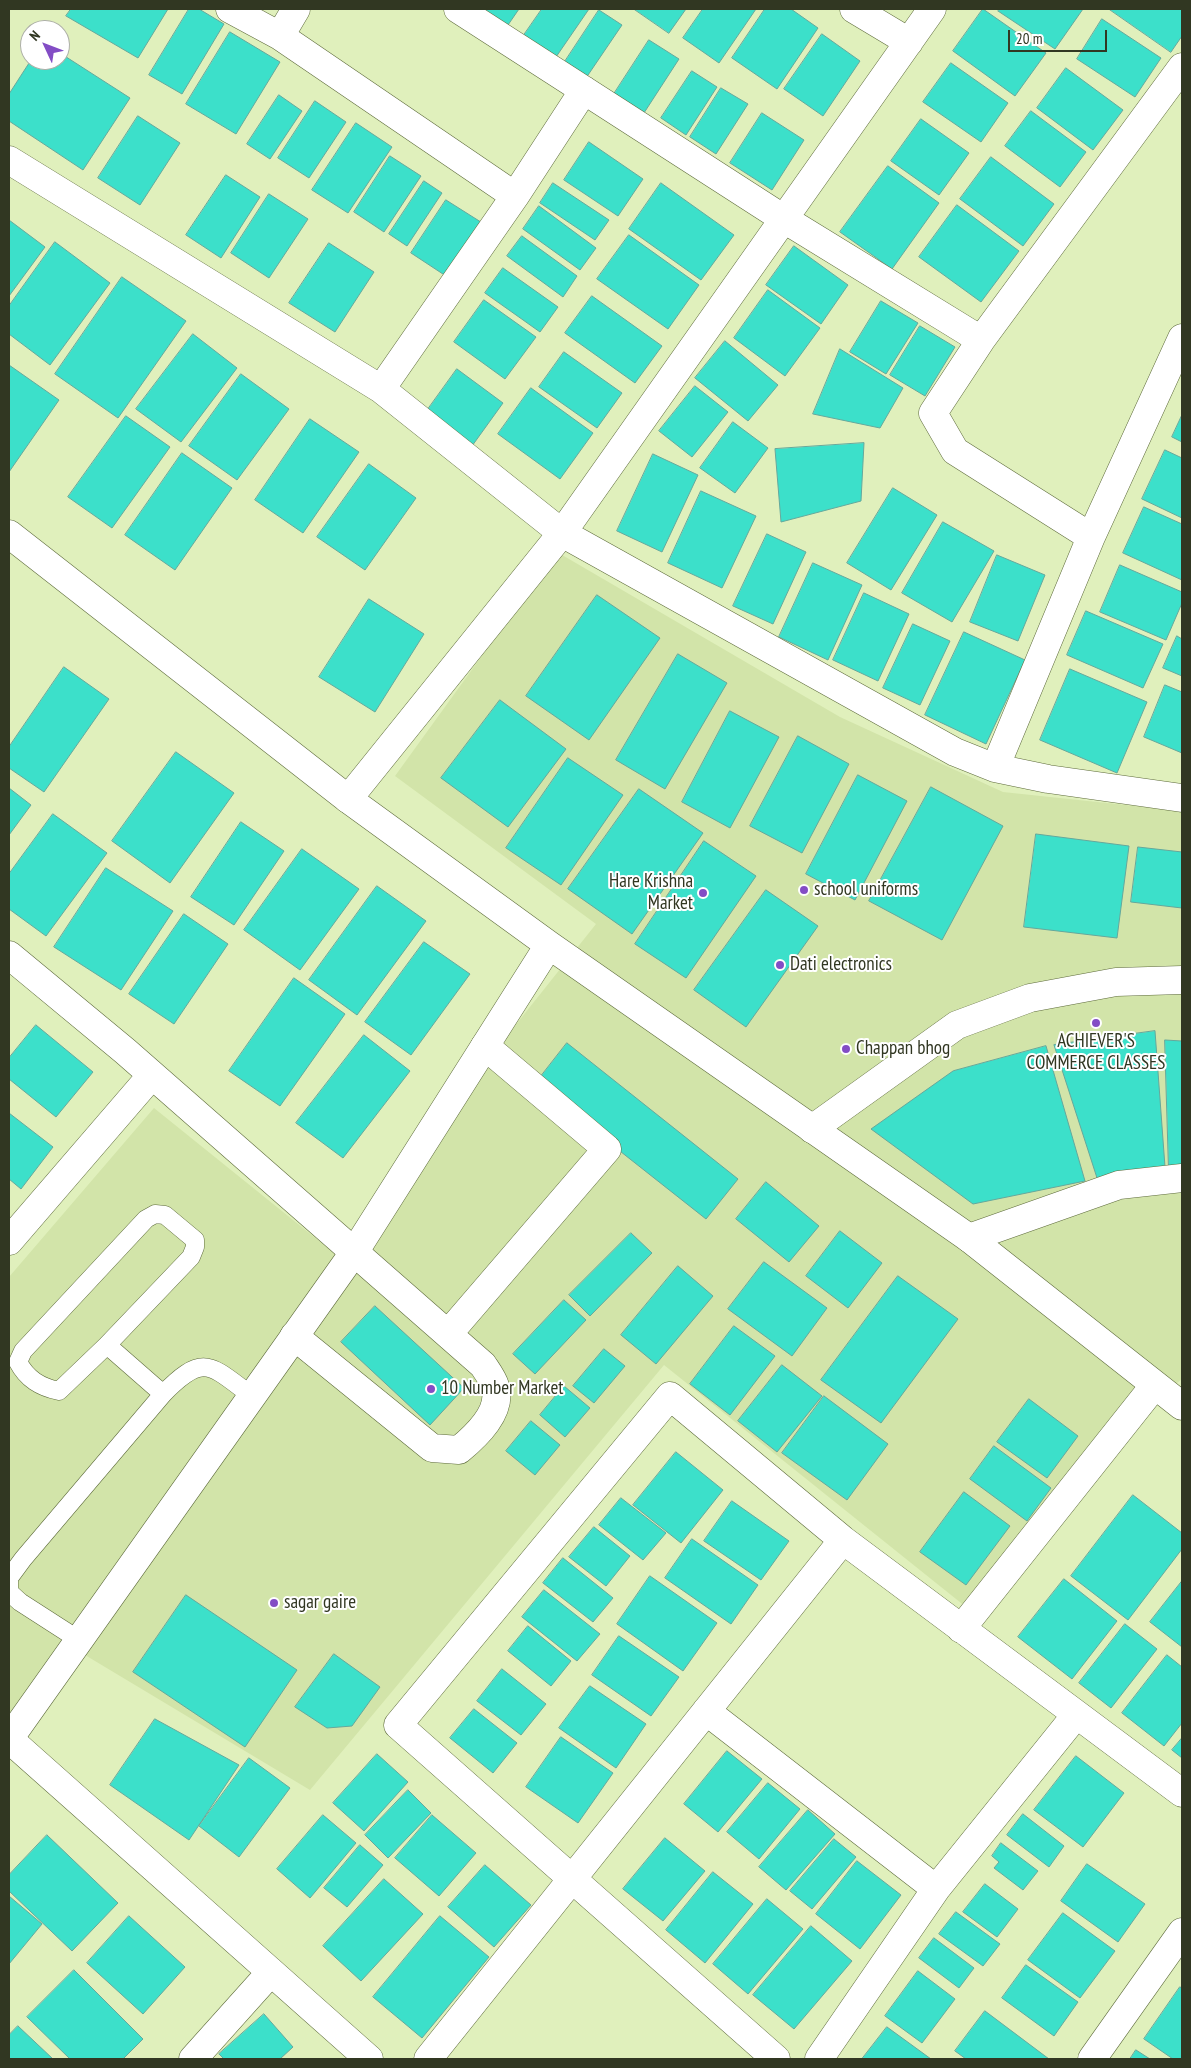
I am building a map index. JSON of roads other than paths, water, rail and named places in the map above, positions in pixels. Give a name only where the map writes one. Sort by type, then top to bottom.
[{"type":"street","points":[[230,9],[280,36],[515,196]]},
{"type":"street","points":[[280,36],[296,9]]},
{"type":"street","points":[[458,9],[784,219],[981,340]]},
{"type":"street","points":[[854,9],[909,42]]},
{"type":"street","points":[[348,799],[562,533],[932,9]]},
{"type":"street","points":[[1091,537],[955,451],[933,413],[981,340],[1179,79]]},
{"type":"street","points":[[381,389],[515,196],[584,90]]},
{"type":"street","points":[[9,160],[381,389],[562,533],[955,752],[995,768],[1048,779],[1182,798]]},
{"type":"street","points":[[995,768],[1091,537],[1182,338]]},
{"type":"street","points":[[9,534],[348,799],[550,945],[969,1238],[1154,1386],[1182,1406]]},
{"type":"street","points":[[369,2059],[9,1739],[355,1251],[550,945]]},
{"type":"street","points":[[9,955],[152,1075],[484,1365],[495,1385],[497,1399],[488,1418],[473,1438],[459,1450],[432,1448],[294,1336]]},
{"type":"street","points":[[812,1129],[957,1025],[1039,997],[1116,982],[1182,980]]},
{"type":"street","points":[[448,1334],[607,1149],[485,1046]]},
{"type":"street","points":[[9,1241],[152,1075]]},
{"type":"street","points":[[969,1238],[1120,1186],[1182,1178]]},
{"type":"street","points":[[961,1630],[1154,1386]]},
{"type":"street","points":[[776,2059],[398,1726],[670,1396],[843,1540],[961,1630],[1182,1792]]},
{"type":"street","points":[[428,2059],[843,1540]]},
{"type":"street","points":[[706,1710],[936,1889]]},
{"type":"street","points":[[819,2059],[936,1889],[1076,1715]]},
{"type":"street","points":[[1092,2059],[1182,1932]]},
{"type":"street","points":[[193,2059],[271,1972]]},
{"type":"lane","points":[[156,1214],[165,1214],[194,1240],[195,1247],[191,1256],[107,1345],[59,1391],[36,1383],[18,1362],[23,1350],[146,1219],[156,1214]]},
{"type":"lane","points":[[107,1345],[163,1394]]},
{"type":"lane","points":[[79,1640],[20,1602],[9,1591],[9,1578],[23,1559],[179,1377],[199,1366],[212,1368],[252,1396]]},
{"type":"place","name":"school uniforms","points":[[804,890]]},
{"type":"place","name":"Hare Krishna Market","points":[[703,893]]},
{"type":"place","name":"Dati electronics","points":[[780,965]]},
{"type":"place","name":"ACHIEVER'S COMMERCE CLASSES","points":[[1096,1023]]},
{"type":"place","name":"Chappan bhog","points":[[846,1049]]},
{"type":"place","name":"10 Number Market","points":[[431,1389]]},
{"type":"place","name":"sagar gaire","points":[[274,1603]]}]
